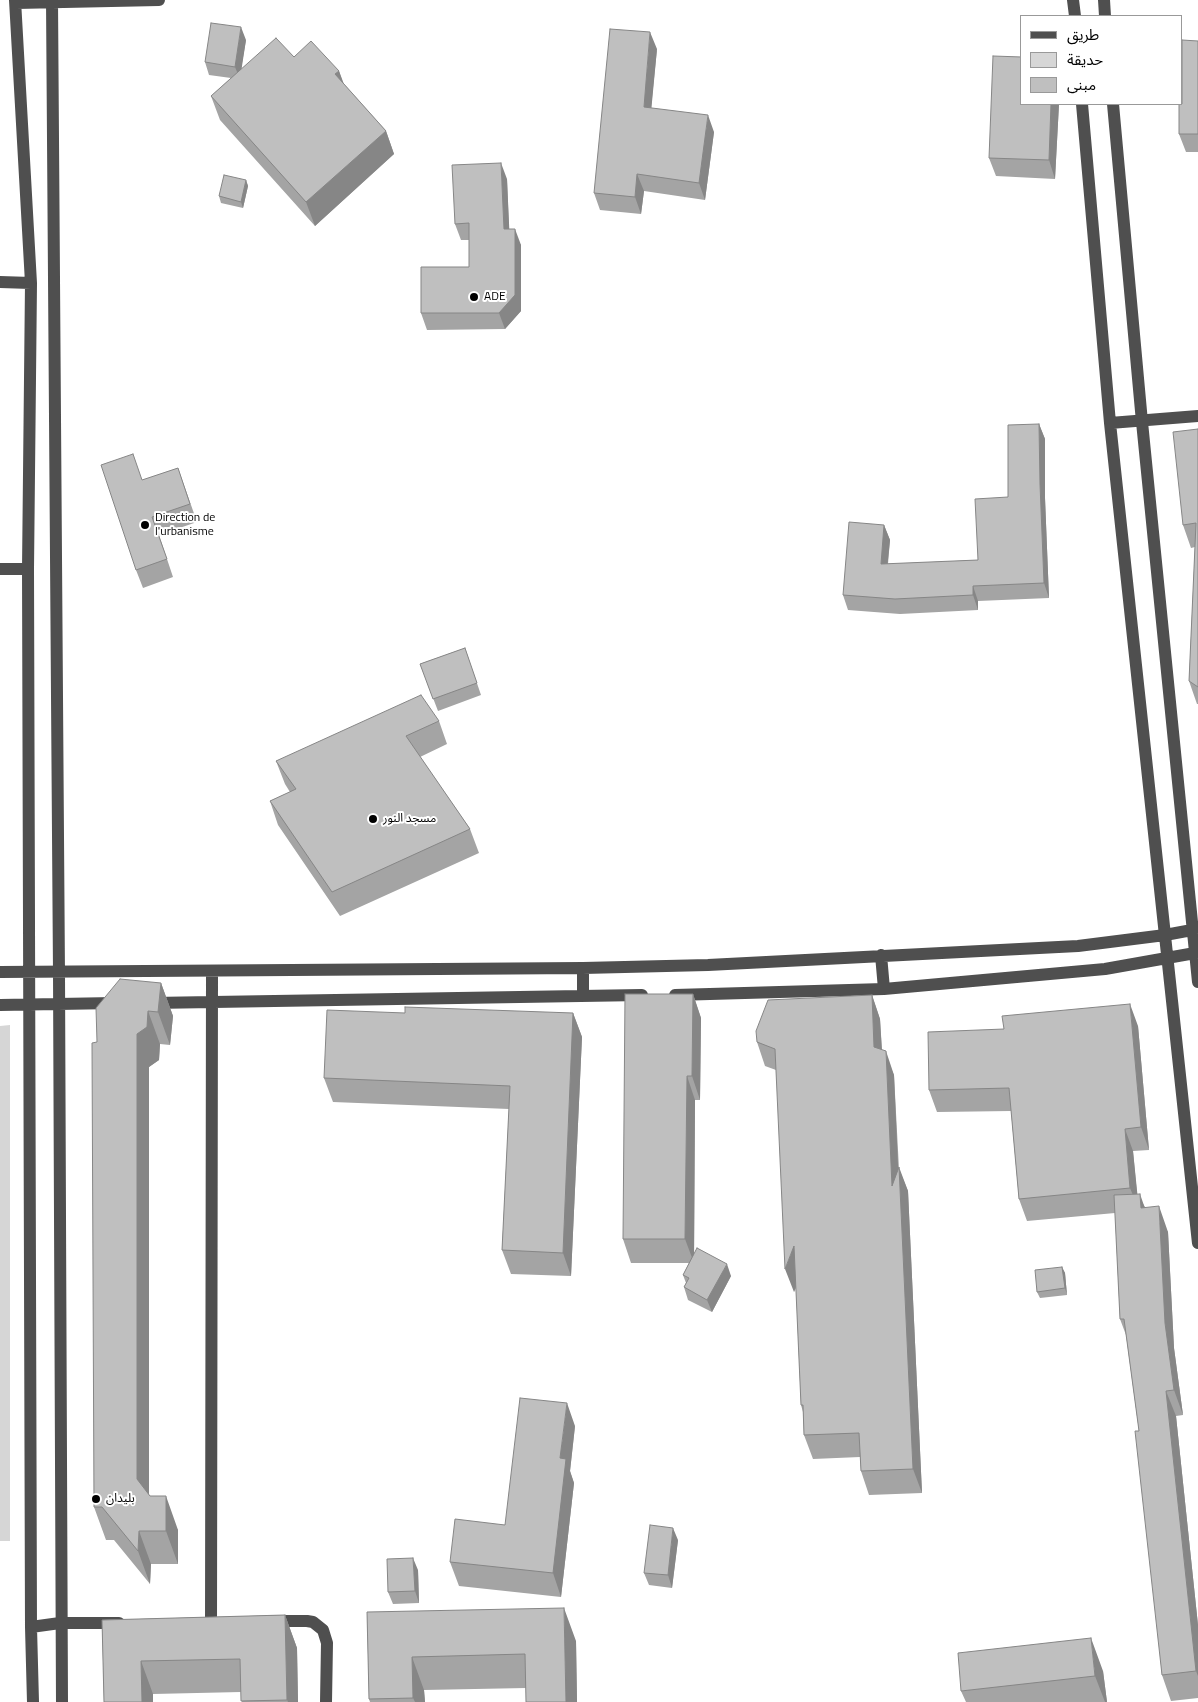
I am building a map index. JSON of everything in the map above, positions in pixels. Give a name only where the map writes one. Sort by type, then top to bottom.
[{"type":"street","points":[[33,1702],[31,1627],[28,568],[31,283],[15,1],[160,0]]},
{"type":"street","points":[[1073,0],[1075,15]]},
{"type":"street","points":[[1104,0],[1105,15]]},
{"type":"street","points":[[52,2],[59,973],[60,1623],[62,1702]]},
{"type":"street","points":[[1082,105],[1110,423],[1165,935],[1196,1196],[1198,1243]]},
{"type":"street","points":[[1113,105],[1142,422],[1195,928],[1198,982]]},
{"type":"street","points":[[0,282],[31,283]]},
{"type":"street","points":[[1110,423],[1142,422],[1198,416]]},
{"type":"street","points":[[0,569],[28,568]]},
{"type":"street","points":[[0,972],[582,968],[708,965],[1078,946],[1165,935],[1195,928]]},
{"type":"street","points":[[0,1005],[658,995],[884,989],[1105,969],[1195,953]]},
{"type":"street","points":[[882,955],[884,989]]},
{"type":"street","points":[[582,968],[583,996]]},
{"type":"street","points":[[211,1622],[212,971]]},
{"type":"street","points":[[259,1621],[307,1620],[323,1630],[327,1642],[326,1702]]},
{"type":"street","points":[[31,1627],[60,1623],[136,1622]]},
{"type":"green space","points":[[10,1025],[10,1541],[0,1541],[0,1026]]},
{"type":"building","points":[[211,23],[241,27],[235,67],[205,62]]},
{"type":"building","points":[[610,29],[650,32],[644,107],[708,115],[699,183],[637,174],[635,197],[594,193]]},
{"type":"building","points":[[276,38],[294,57],[311,41],[339,71],[335,74],[386,131],[306,202],[211,96]]},
{"type":"building","points":[[1183,40],[1198,41],[1198,134],[1179,134],[1179,105],[1183,105]]},
{"type":"building","points":[[993,56],[1020,57],[1020,105],[1051,105],[1049,160],[989,158]]},
{"type":"building","points":[[501,163],[504,229],[515,229],[515,295],[499,313],[421,313],[421,267],[469,267],[469,223],[455,224],[452,165]]},
{"type":"building","points":[[224,175],[246,180],[241,202],[219,196]]},
{"type":"building","points":[[1039,424],[1044,583],[973,586],[973,595],[895,599],[843,595],[849,522],[884,525],[881,564],[978,560],[975,499],[1008,497],[1008,425]]},
{"type":"building","points":[[1198,429],[1198,687],[1189,681],[1196,523],[1183,525],[1173,432]]},
{"type":"building","points":[[133,454],[142,480],[178,468],[190,504],[152,517],[167,559],[136,570],[101,465]]},
{"type":"building","points":[[465,648],[477,683],[433,699],[420,664]]},
{"type":"building","name":"مسجد النور","points":[[421,695],[439,721],[406,736],[470,829],[332,892],[270,801],[296,789],[276,761]]},
{"type":"building","points":[[120,979],[161,983],[158,1012],[148,1011],[147,1027],[137,1034],[137,1479],[150,1496],[166,1496],[166,1531],[139,1531],[138,1551],[102,1507],[94,1507],[92,1043],[97,1042],[96,1008]]},
{"type":"building","points":[[625,994],[693,994],[692,1076],[687,1076],[685,1239],[623,1239]]},
{"type":"building","points":[[872,995],[874,1047],[886,1051],[892,1186],[899,1167],[913,1469],[861,1471],[859,1433],[804,1435],[794,1246],[785,1269],[775,1049],[757,1042],[756,1031],[768,1000]]},
{"type":"building","points":[[1130,1004],[1141,1127],[1125,1129],[1130,1188],[1019,1199],[1009,1088],[929,1090],[928,1032],[1004,1029],[1002,1016]]},
{"type":"building","points":[[405,1007],[573,1013],[563,1253],[502,1250],[510,1086],[324,1078],[327,1010],[405,1013]]},
{"type":"building","points":[[1140,1194],[1141,1208],[1159,1206],[1165,1323],[1174,1390],[1166,1391],[1196,1671],[1162,1675],[1135,1431],[1139,1431],[1124,1319],[1120,1319],[1114,1195]]},
{"type":"building","points":[[697,1248],[727,1264],[707,1300],[684,1287],[689,1278],[683,1275]]},
{"type":"building","points":[[1062,1267],[1065,1288],[1037,1292],[1035,1270]]},
{"type":"building","points":[[520,1398],[567,1403],[560,1458],[566,1459],[553,1573],[450,1562],[455,1519],[505,1525]]},
{"type":"building","points":[[650,1525],[673,1528],[668,1575],[644,1573]]},
{"type":"building","points":[[413,1558],[415,1591],[388,1592],[387,1559]]},
{"type":"building","points":[[564,1608],[566,1702],[526,1702],[525,1654],[412,1657],[413,1698],[369,1699],[367,1612]]},
{"type":"building","points":[[285,1615],[287,1700],[241,1701],[240,1659],[141,1661],[142,1702],[104,1702],[102,1620]]},
{"type":"building","points":[[1091,1638],[1095,1676],[961,1691],[958,1653]]},
{"type":"place","name":"ADE","points":[[474,297]]},
{"type":"place","name":"Direction de l'urbanisme","points":[[145,525]]},
{"type":"place","name":"مسجد النور","points":[[373,819]]},
{"type":"place","name":"بليدان","points":[[96,1499]]}]
